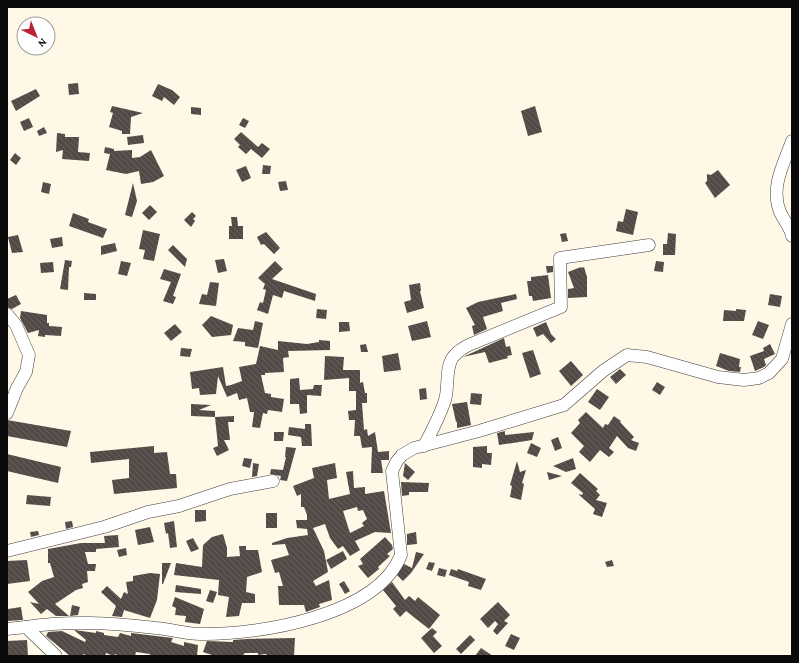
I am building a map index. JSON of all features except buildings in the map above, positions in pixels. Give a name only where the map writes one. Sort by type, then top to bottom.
[{"type":"street","points":[[792,141],[780,168],[776,192],[780,212],[791,228],[792,236]]},
{"type":"street","points":[[424,446],[445,400],[448,386],[449,365],[458,353],[471,344],[561,307],[560,258],[649,245]]},
{"type":"street","points":[[7,314],[16,326],[29,355],[26,372],[17,388],[7,413]]},
{"type":"street","points":[[7,629],[58,622],[111,624],[198,634],[245,633],[306,620],[338,609],[368,594],[388,577],[396,567],[401,554],[392,471],[402,455],[414,448],[539,414],[564,405],[603,371],[627,355],[647,357],[718,377],[744,380],[759,378],[769,373],[782,359],[792,324]]},
{"type":"street","points":[[7,551],[104,527],[148,512],[178,506],[230,489],[273,481]]},
{"type":"street","points":[[26,627],[56,656]]}]
